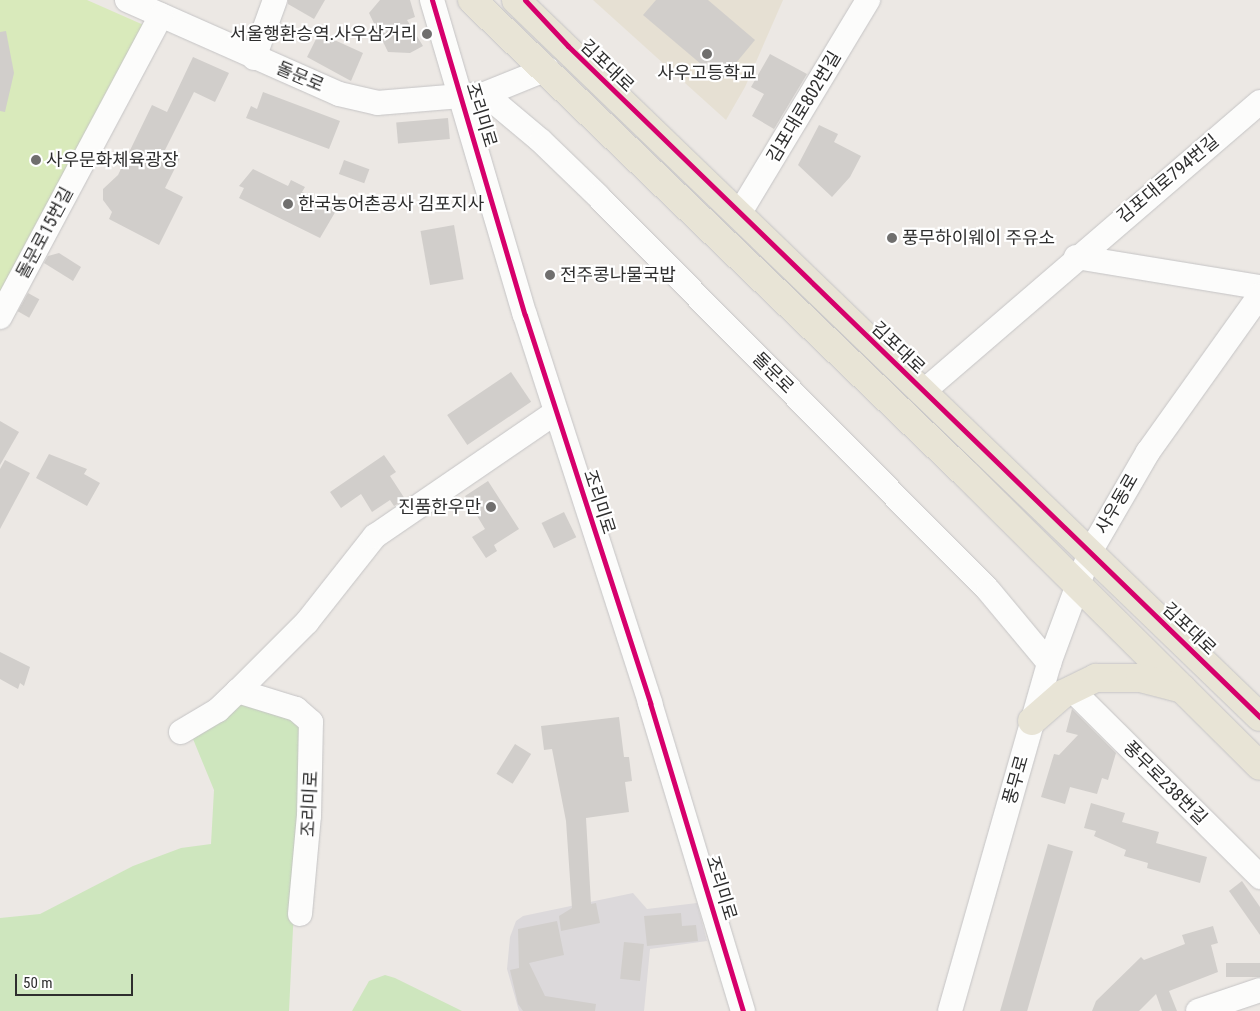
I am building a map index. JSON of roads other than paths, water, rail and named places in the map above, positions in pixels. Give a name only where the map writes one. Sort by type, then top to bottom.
[{"type":"main road","points":[[472,0],[547,69],[1077,584],[1260,766]]},
{"type":"main road","name":"김포대로","points":[[516,0],[568,46],[739,214],[1260,717]]},
{"type":"main road","points":[[525,0],[568,46]]},
{"type":"main road","points":[[1032,721],[1071,689],[1096,678],[1115,676],[1183,689]]},
{"type":"street","name":"돌문로","points":[[127,0],[254,58],[357,99],[377,103],[473,96],[547,69]]},
{"type":"street","points":[[254,58],[275,0]]},
{"type":"street","name":"조리미로","points":[[432,0],[473,96],[556,412],[650,703],[743,1011]]},
{"type":"street","name":"김포대로802번길","points":[[739,214],[868,0]]},
{"type":"street","name":"돌문로15번길","points":[[0,317],[161,16]]},
{"type":"street","name":"돌문로","points":[[473,96],[541,141],[598,196],[990,591],[1049,663]]},
{"type":"street","name":"김포대로794번길","points":[[924,391],[1076,257],[1260,102]]},
{"type":"street","points":[[1076,257],[1260,287]]},
{"type":"street","name":"사우동로","points":[[1090,552],[1148,452],[1260,295]]},
{"type":"street","name":"사우동로","points":[[1090,552],[1260,320]]},
{"type":"street","points":[[181,732],[218,710],[238,691],[317,611],[375,536],[556,412]]},
{"type":"street","name":"풍무로","points":[[950,1011],[1049,663],[1090,552]]},
{"type":"street","name":"풍무로238번길","points":[[1071,689],[1260,877]]},
{"type":"street","name":"조리미로","points":[[238,691],[296,709],[311,722],[310,816],[300,914]]},
{"type":"street","points":[[1198,1011],[1249,999]]},
{"type":"place","name":"서울행환승역.사우삼거리","points":[[427,34]]},
{"type":"place","name":"사우고등학교","points":[[707,54]]},
{"type":"place","name":"사우문화체육광장","points":[[36,160]]},
{"type":"place","name":"한국농어촌공사 김포지사","points":[[288,204]]},
{"type":"place","name":"풍무하이웨이 주유소","points":[[892,238]]},
{"type":"place","name":"전주콩나물국밥","points":[[550,275]]},
{"type":"place","name":"진품한우만","points":[[491,507]]}]
